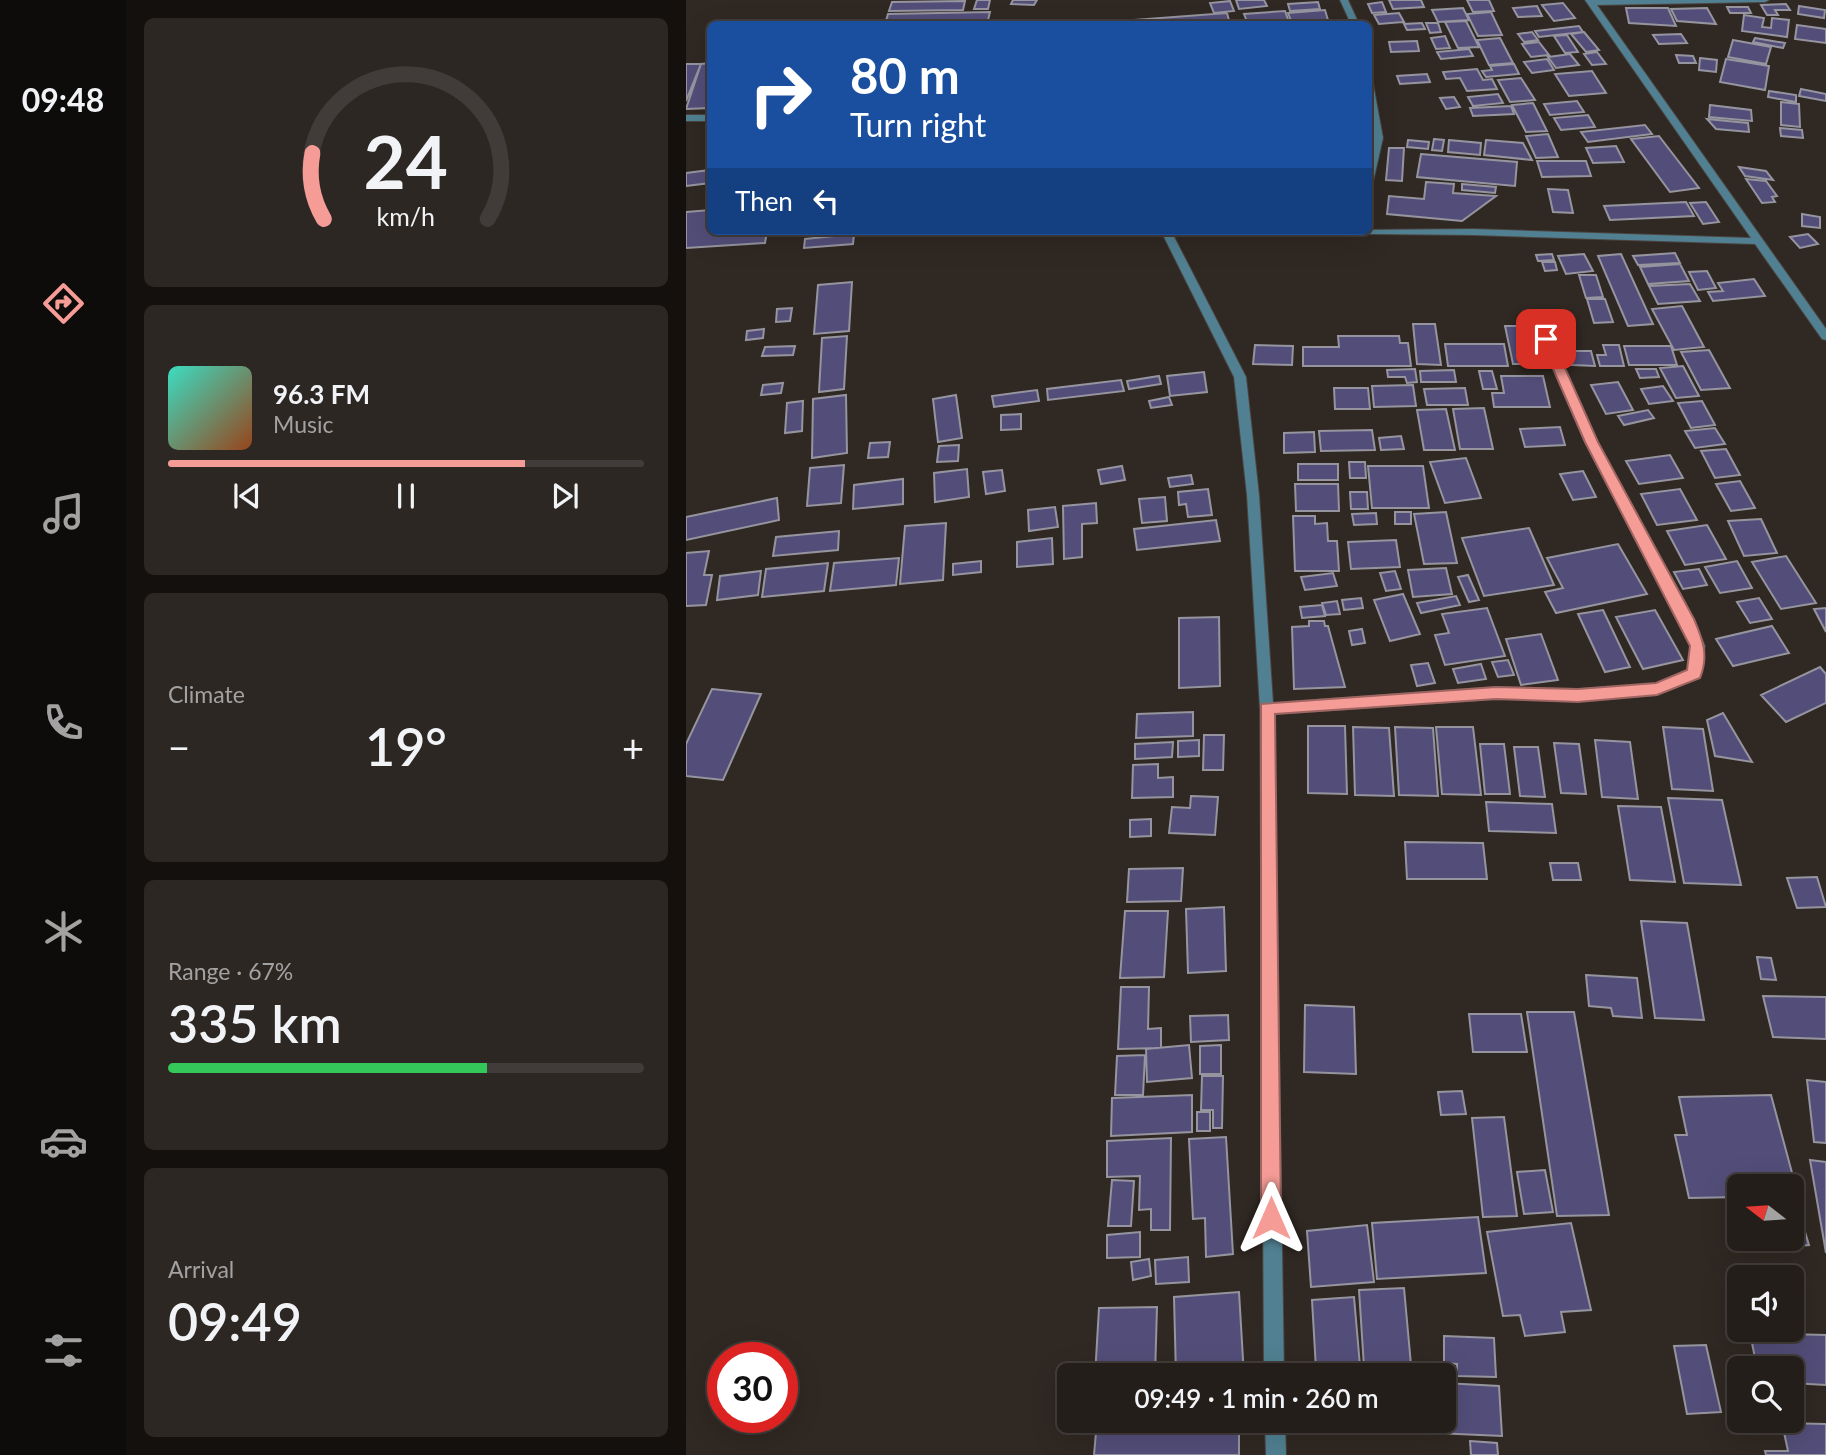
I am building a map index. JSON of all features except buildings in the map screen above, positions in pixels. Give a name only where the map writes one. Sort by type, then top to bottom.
[{"type":"street","points":[[1344,0],[1354,21]]},
{"type":"street","points":[[1590,2],[1765,0]]},
{"type":"street","points":[[1590,2],[1826,337]]},
{"type":"street","points":[[1372,102],[1378,138],[1372,164]]},
{"type":"street","points":[[686,118],[707,118]]},
{"type":"street","points":[[1372,232],[1473,232],[1757,241]]},
{"type":"street","points":[[1168,235],[1240,377],[1253,495],[1267,709],[1273,1363]]},
{"type":"street","points":[[1267,709],[1496,693],[1578,695],[1657,689],[1694,673],[1698,646],[1591,442],[1546,339]]},
{"type":"street","points":[[1275,1433],[1276,1455]]},
{"type":"route","points":[[1271,1218],[1267,709],[1496,693],[1578,695],[1657,689],[1694,673],[1698,646],[1591,442],[1546,339]]}]
